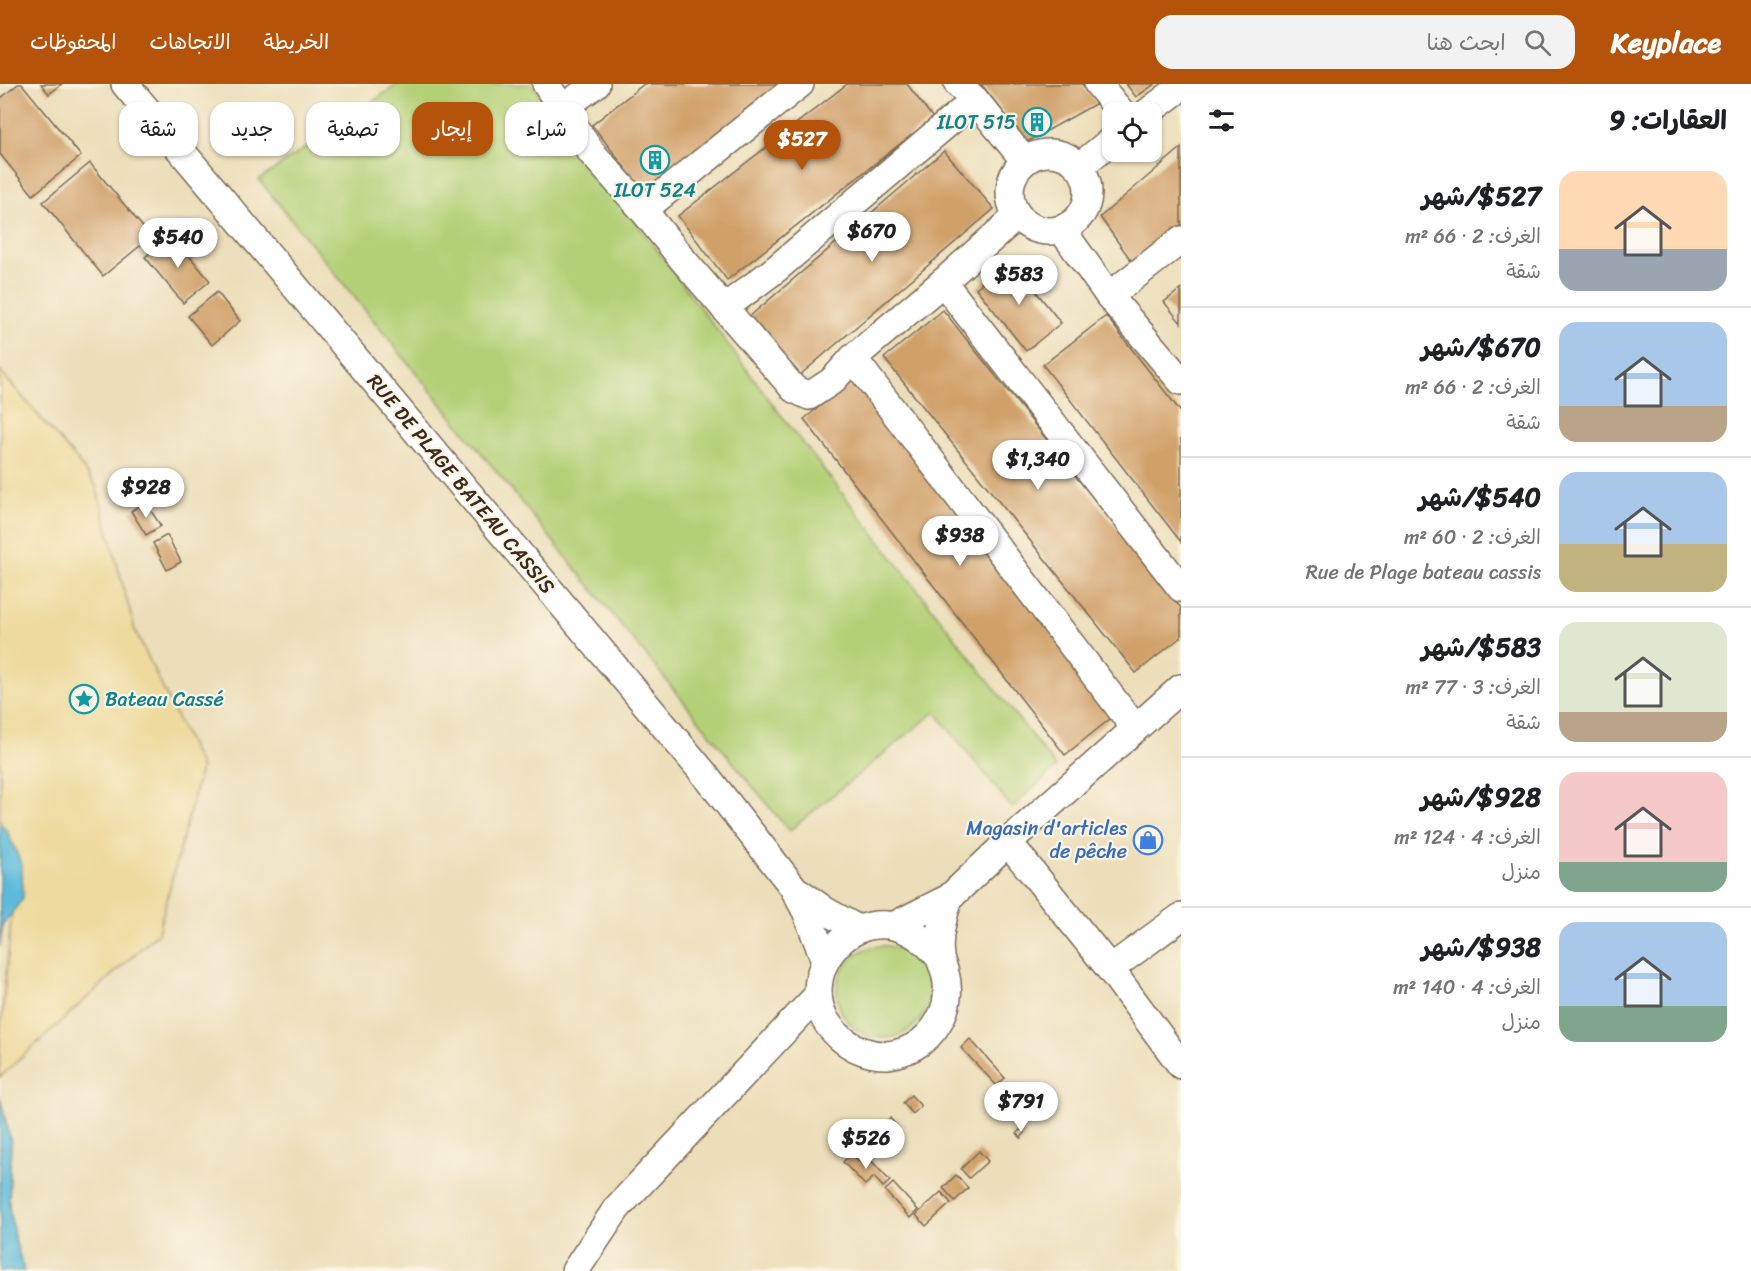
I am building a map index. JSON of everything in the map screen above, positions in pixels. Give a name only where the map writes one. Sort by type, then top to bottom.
[{"type":"street","name":"RUE DE PLAGE BATEAU CASSIS","points":[[125,84],[708,777],[793,887],[806,911],[825,960]]},
{"type":"street","points":[[546,84],[559,102]]},
{"type":"street","points":[[571,102],[596,84]]},
{"type":"street","points":[[643,210],[800,84]]},
{"type":"street","points":[[1098,84],[1113,102]]},
{"type":"street","points":[[1161,102],[1181,87]]},
{"type":"street","points":[[724,309],[776,269],[967,92],[1025,161]]},
{"type":"street","points":[[588,147],[794,389],[809,396],[832,381],[853,358],[1017,216]]},
{"type":"street","points":[[1079,167],[1102,149]]},
{"type":"street","points":[[1047,152],[1070,159],[1079,167],[1086,178],[1087,203],[1082,215],[1073,224],[1062,230],[1050,232],[1026,225],[1017,216],[1011,205],[1009,193],[1016,170],[1025,161],[1047,152]]},
{"type":"street","points":[[1062,230],[1109,296],[1181,381]]},
{"type":"street","points":[[1109,296],[1181,240]]},
{"type":"street","points":[[943,282],[1181,588]]},
{"type":"street","points":[[853,358],[1135,728]]},
{"type":"street","points":[[895,925],[949,898],[1008,842],[1181,688]]},
{"type":"street","points":[[1008,842],[1110,969],[1181,1065]]},
{"type":"street","name":"RUE DE PLAGE BATEAU CASSIS","points":[[793,887],[824,910],[858,929]]},
{"type":"street","points":[[940,958],[941,927],[949,898]]},
{"type":"street","points":[[1110,969],[1181,917]]},
{"type":"street","points":[[876,925],[895,925],[912,932],[928,943],[940,958],[946,975],[948,994],[944,1012],[934,1029],[921,1042],[905,1051],[886,1055],[867,1053],[850,1046],[834,1033],[823,1016],[818,995],[820,974],[825,960],[841,939],[858,929],[876,925]]},
{"type":"street","points":[[575,1271],[617,1208],[818,995]]},
{"type":"green space","points":[[398,84],[532,84],[546,102],[505,102],[505,156],[586,156],[778,411],[1056,767],[1012,808],[935,712],[789,831],[259,180],[306,148],[306,156],[400,156],[400,102],[372,102]]},
{"type":"green space","points":[[874,946],[892,946],[909,953],[922,966],[929,983],[929,1001],[922,1018],[909,1031],[892,1038],[874,1038],[857,1031],[844,1018],[837,1001],[837,983],[844,966],[857,953]]},
{"type":"sand","name":"Bateau Cassé","points":[[0,371],[77,460],[96,486],[135,630],[201,768],[158,933],[0,1077],[0,1037],[12,911],[23,898],[7,831],[0,823]]},
{"type":"water","points":[[0,823],[7,831],[22,865],[23,898],[2,926],[0,947]]},
{"type":"water","points":[[0,1097],[11,1142],[9,1205],[14,1236],[24,1271],[0,1271]]},
{"type":"building","points":[[18,84],[22,84],[81,156],[33,195],[0,154],[0,99]]},
{"type":"building","points":[[41,84],[62,84],[49,94]]},
{"type":"building","name":"ILOT 524","points":[[644,84],[788,84],[646,195],[592,125]]},
{"type":"building","points":[[847,84],[907,84],[933,118],[727,280],[678,216]]},
{"type":"building","name":"ILOT 515","points":[[981,84],[1082,84],[1097,103],[1027,142]]},
{"type":"building","points":[[1126,84],[1155,84],[1136,97]]},
{"type":"building","points":[[1181,148],[1181,233],[1138,270],[1100,217]]},
{"type":"building","points":[[944,151],[994,209],[800,375],[750,316]]},
{"type":"building","points":[[90,163],[151,237],[103,276],[43,202]]},
{"type":"building","points":[[172,235],[210,281],[183,303],[145,257]]},
{"type":"building","points":[[1011,260],[1061,323],[1026,351],[976,288]]},
{"type":"building","points":[[1181,289],[1181,323],[1164,302]]},
{"type":"building","points":[[217,292],[240,321],[212,345],[188,316]]},
{"type":"building","points":[[943,310],[1181,608],[1181,637],[1136,673],[884,358]]},
{"type":"building","points":[[1106,316],[1181,412],[1181,542],[1043,365]]},
{"type":"building","points":[[853,379],[1115,715],[1065,755],[804,419]]},
{"type":"building","points":[[145,502],[161,526],[146,535],[131,511]]},
{"type":"building","points":[[167,535],[181,562],[167,570],[153,543]]},
{"type":"building","points":[[970,1039],[1005,1078],[997,1086],[961,1048]]},
{"type":"building","points":[[1007,1083],[1027,1104],[1018,1112],[999,1091]]},
{"type":"building","points":[[911,1095],[921,1106],[913,1114],[903,1103]]},
{"type":"building","points":[[890,1118],[899,1128],[874,1151],[864,1141]]},
{"type":"building","points":[[1021,1129],[1025,1133],[1021,1138],[1017,1133]]},
{"type":"building","points":[[979,1151],[988,1161],[969,1178],[961,1169]]},
{"type":"building","points":[[851,1154],[860,1162],[867,1156],[890,1181],[883,1187],[874,1177],[865,1185],[843,1162]]},
{"type":"building","points":[[956,1175],[968,1188],[955,1201],[943,1188]]},
{"type":"building","points":[[893,1183],[918,1210],[910,1218],[885,1191]]},
{"type":"building","points":[[941,1192],[951,1203],[926,1226],[916,1215]]},
{"type":"place","name":"ILOT 515","points":[[1037,122]]},
{"type":"place","name":"ILOT 524","points":[[655,160]]},
{"type":"place","name":"Bateau Cassé","points":[[84,699]]},
{"type":"place","name":"Magasin d'articles de pêche","points":[[1148,840]]}]
